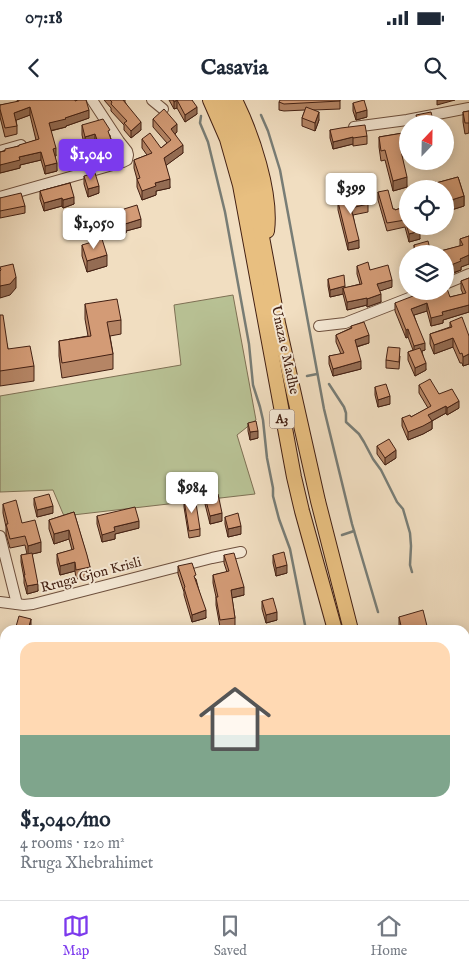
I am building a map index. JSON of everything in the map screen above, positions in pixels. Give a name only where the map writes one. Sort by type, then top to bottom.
[{"type":"highway","points":[[201,100],[230,178],[243,205]]},
{"type":"highway","name":"Unaza e Madhe","points":[[210,100],[227,139],[236,167],[294,477],[334,625]]},
{"type":"highway","name":"Unaza e Madhe","points":[[224,100],[236,127],[251,178],[278,323],[312,476],[350,625]]},
{"type":"highway","points":[[235,100],[247,126],[255,151],[267,202],[268,222],[264,247]]},
{"type":"street","points":[[0,197],[127,160],[127,150],[92,100]]},
{"type":"street","points":[[152,100],[163,109]]},
{"type":"street","points":[[343,129],[407,120],[469,108]]},
{"type":"street","points":[[0,151],[21,145]]},
{"type":"street","points":[[454,280],[469,274]]},
{"type":"street","points":[[319,326],[345,323],[404,300]]},
{"type":"street","points":[[0,536],[17,604]]},
{"type":"street","name":"Rruga Gjon Krisli","points":[[0,602],[24,605],[38,603],[241,552]]},
{"type":"green space","points":[[233,295],[256,420],[237,435],[255,494],[64,516],[53,490],[0,492],[0,396],[181,365],[174,305]]},
{"type":"building","points":[[19,100],[86,100],[89,110],[49,123],[56,148],[53,149],[57,163],[45,166],[41,152],[19,157],[20,160],[0,165],[0,152],[39,139],[30,107],[14,113],[17,126],[5,128],[0,105]]},
{"type":"building","points":[[110,100],[123,100],[141,122],[131,131],[124,123],[127,121],[111,104]]},
{"type":"building","points":[[177,100],[192,100],[197,107],[185,115]]},
{"type":"building","points":[[280,100],[340,101],[284,104],[279,102]]},
{"type":"building","points":[[364,100],[367,110],[356,113],[353,103]]},
{"type":"building","points":[[306,107],[319,112],[315,123],[302,118]]},
{"type":"building","points":[[164,109],[177,124],[171,129],[183,145],[164,158],[170,179],[155,183],[156,186],[142,191],[137,179],[140,178],[134,160],[152,153],[142,139],[150,133],[161,148],[171,140],[153,119]]},
{"type":"building","points":[[469,111],[469,123],[465,123],[463,112]]},
{"type":"building","points":[[431,112],[432,115],[416,115]]},
{"type":"building","points":[[103,119],[110,130],[108,131],[114,148],[101,151],[95,134],[85,137],[82,125]]},
{"type":"building","points":[[365,125],[367,136],[333,142],[330,130]]},
{"type":"building","points":[[399,134],[399,170],[405,170],[407,177],[393,181],[385,150],[381,151],[379,137]]},
{"type":"building","points":[[95,173],[99,186],[88,189],[84,176]]},
{"type":"building","points":[[458,177],[464,196],[454,199],[454,180],[447,180]]},
{"type":"building","points":[[70,183],[74,197],[44,203],[40,191]]},
{"type":"building","points":[[388,190],[393,209],[399,209],[399,221],[387,223],[378,192]]},
{"type":"building","points":[[21,193],[25,206],[0,211],[0,198]]},
{"type":"building","points":[[366,193],[368,204],[351,208],[359,240],[348,243],[338,202],[353,199],[352,196]]},
{"type":"building","points":[[137,205],[141,219],[115,228],[112,216],[125,213],[124,209]]},
{"type":"building","points":[[469,236],[469,255],[454,264],[454,247],[463,245],[460,239]]},
{"type":"building","points":[[102,239],[107,255],[87,261],[82,245]]},
{"type":"building","points":[[428,241],[429,245],[414,245]]},
{"type":"building","points":[[368,262],[370,270],[388,265],[392,280],[377,284],[381,294],[367,299],[347,302],[343,288],[362,284],[357,266]]},
{"type":"building","points":[[13,264],[16,277],[10,284],[0,286],[0,267]]},
{"type":"building","points":[[344,275],[345,286],[330,290],[328,279]]},
{"type":"building","points":[[469,278],[469,305],[442,312],[443,315],[431,318],[427,303],[411,309],[425,343],[414,346],[395,303],[403,300],[454,300],[454,296],[466,293],[461,281]]},
{"type":"building","points":[[117,299],[121,320],[107,322],[113,354],[62,363],[59,341],[91,336],[85,304]]},
{"type":"building","points":[[0,315],[3,315],[8,349],[30,346],[34,366],[0,371]]},
{"type":"building","points":[[462,317],[469,336],[469,354],[463,357],[453,338],[434,345],[430,334],[452,327],[450,322]]},
{"type":"building","points":[[364,322],[369,335],[355,340],[361,361],[333,369],[329,356],[344,353],[336,335],[352,328],[351,326]]},
{"type":"building","points":[[388,347],[400,348],[399,362],[386,360]]},
{"type":"building","points":[[420,348],[426,363],[415,368],[408,352]]},
{"type":"building","points":[[430,379],[439,394],[452,389],[459,401],[428,415],[432,421],[408,432],[402,418],[410,415],[411,417],[431,406],[419,385]]},
{"type":"building","points":[[386,384],[390,396],[378,400],[375,387]]},
{"type":"building","points":[[256,421],[258,431],[250,432],[248,423]]},
{"type":"building","points":[[389,439],[396,450],[385,458],[377,446]]},
{"type":"building","points":[[49,494],[53,506],[37,510],[34,498]]},
{"type":"building","points":[[218,494],[222,513],[210,516],[205,497]]},
{"type":"building","points":[[195,497],[200,529],[189,531],[184,500]]},
{"type":"building","points":[[16,500],[22,523],[35,520],[41,542],[28,546],[25,536],[10,539],[3,504]]},
{"type":"building","points":[[135,507],[139,521],[114,527],[115,531],[102,535],[97,516]]},
{"type":"building","points":[[74,512],[90,567],[76,570],[75,562],[60,566],[57,554],[74,549],[69,530],[54,534],[49,520]]},
{"type":"building","points":[[238,513],[241,526],[228,529],[225,517]]},
{"type":"building","points":[[284,552],[287,565],[276,568],[273,555]]},
{"type":"building","points":[[32,553],[38,584],[27,586],[21,555]]},
{"type":"building","points":[[234,553],[244,587],[231,590],[235,618],[220,620],[216,597],[218,597],[213,575],[229,571],[224,555]]},
{"type":"building","points":[[192,563],[196,575],[194,576],[206,610],[192,615],[178,566]]},
{"type":"building","points":[[273,598],[277,612],[266,615],[262,601]]},
{"type":"building","points":[[423,610],[427,625],[401,625],[399,617]]},
{"type":"building","points":[[19,616],[31,619],[29,625],[16,625]]},
{"type":"waterway","points":[[261,115],[280,170],[324,409],[352,524],[378,612]]},
{"type":"waterway","points":[[201,116],[200,123],[208,142],[225,212],[249,344],[253,385],[263,420],[273,496],[290,549],[305,625]]},
{"type":"waterway","points":[[307,376],[317,374]]},
{"type":"waterway","points":[[329,384],[344,407],[346,422],[359,434],[381,470],[397,502],[403,509],[410,533],[410,565],[412,572]]},
{"type":"waterway","points":[[342,535],[354,531]]}]
